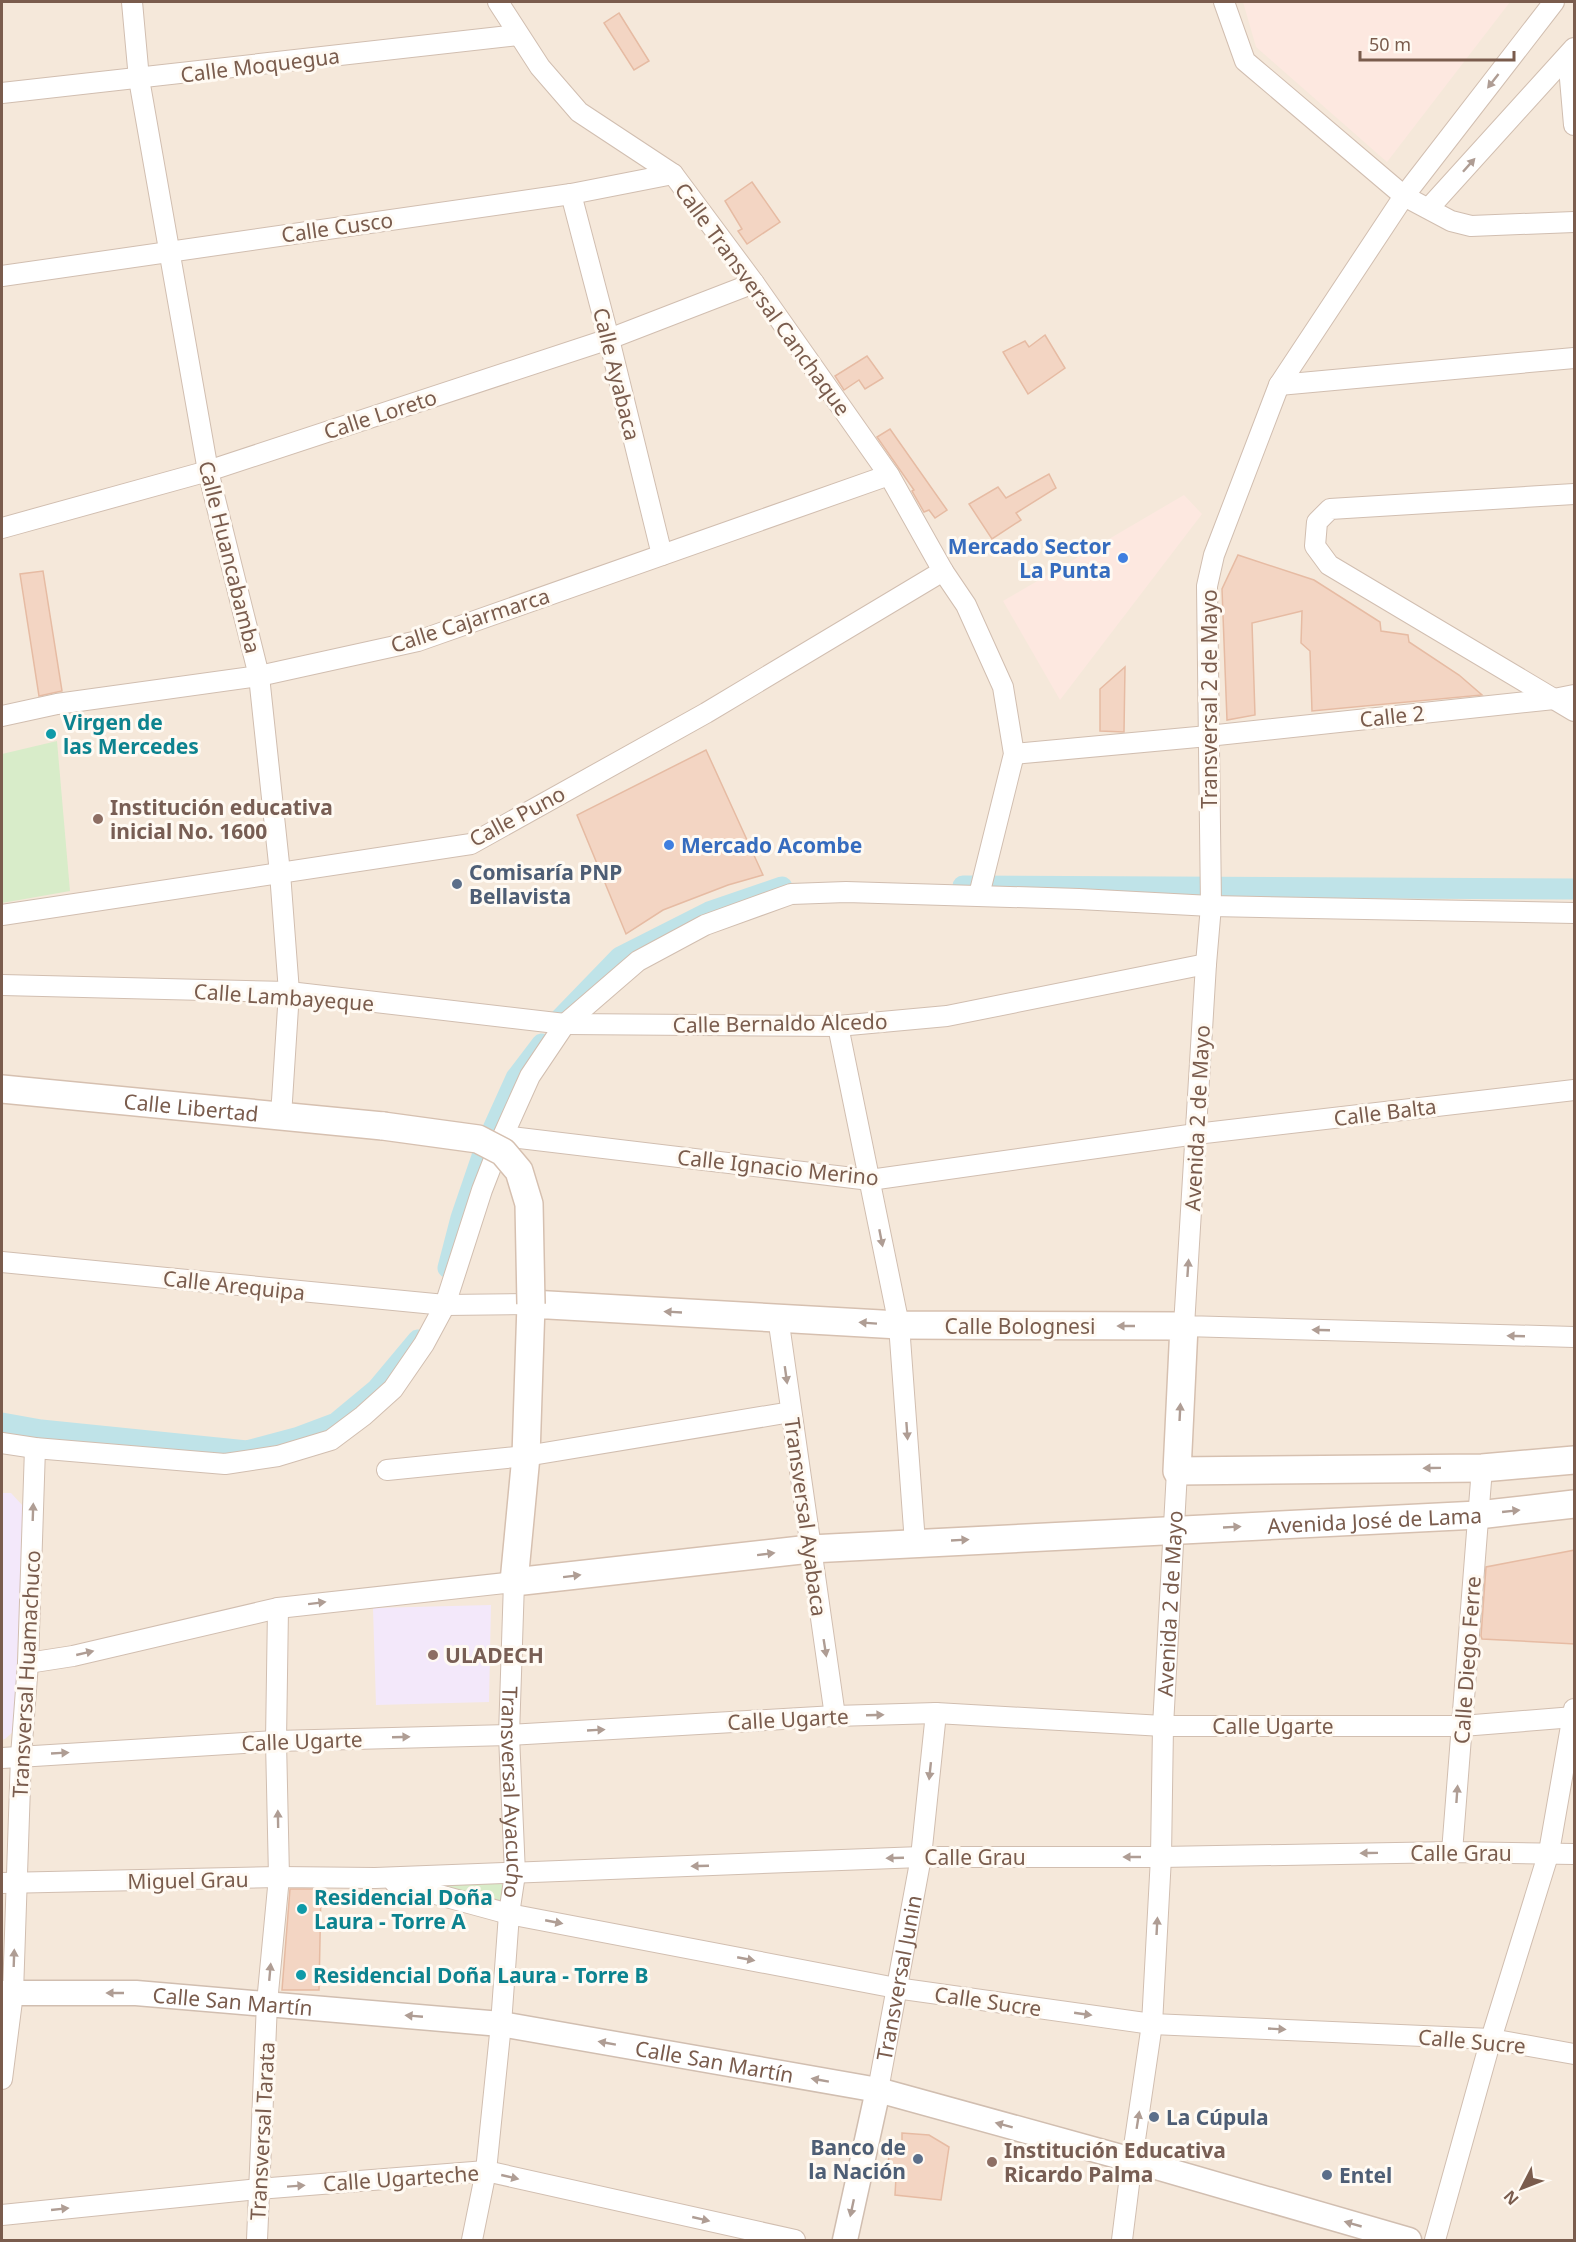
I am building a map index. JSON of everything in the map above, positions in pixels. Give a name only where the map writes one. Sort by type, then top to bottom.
[{"type":"main road","name":"Calle Libertad","points":[[2,1089],[383,1126],[478,1139],[503,1152],[519,1171],[529,1204],[531,1304]]},
{"type":"main road","name":"Calle Bolognesi","points":[[531,1304],[898,1325],[1184,1326]]},
{"type":"main road","name":"Transversal Ayacucho","points":[[514,1582],[526,1456],[531,1304]]},
{"type":"main road","name":"Avenida 2 de Mayo","points":[[1177,1471],[1184,1326]]},
{"type":"main road","points":[[1177,1471],[1482,1468],[1575,1460]]},
{"type":"main road","name":"Avenida José de Lama","points":[[514,1582],[810,1549],[1478,1515],[1575,1504]]},
{"type":"street","name":"Calle Huancabamba","points":[[132,2],[139,79],[208,471],[259,676],[280,873],[289,992],[281,1116]]},
{"type":"street","name":"Calle Transversal Canchaque","points":[[498,2],[540,67],[579,112],[673,174],[754,283],[890,475],[944,571],[966,605],[1003,687],[1014,754]]},
{"type":"street","points":[[1224,2],[1245,61],[1404,196],[1451,221],[1471,226],[1575,222]]},
{"type":"street","name":"Transversal 2 de Mayo","points":[[1206,964],[1211,903],[1207,586],[1214,555],[1279,385],[1404,196],[1554,2]]},
{"type":"street","name":"Calle Moquegua","points":[[2,93],[518,35]]},
{"type":"street","points":[[1429,208],[1571,52]]},
{"type":"street","points":[[1571,52],[1575,125]]},
{"type":"street","name":"Calle Cusco","points":[[2,276],[571,194],[673,174]]},
{"type":"street","name":"Calle Ayabaca","points":[[571,194],[662,555]]},
{"type":"street","name":"Calle Loreto","points":[[2,528],[208,471],[609,339],[754,283]]},
{"type":"street","points":[[1279,385],[1575,358]]},
{"type":"street","name":"Calle Cajarmarca","points":[[2,716],[57,704],[259,676],[418,641],[890,475]]},
{"type":"street","points":[[1575,494],[1330,509],[1317,522],[1315,546],[1329,565],[1575,711]]},
{"type":"street","name":"Calle Puno","points":[[2,915],[471,844],[706,713],[944,571]]},
{"type":"street","name":"Calle 2","points":[[1014,754],[1554,699],[1575,694]]},
{"type":"street","points":[[979,895],[1014,754]]},
{"type":"street","points":[[2,1443],[35,1448],[225,1464],[278,1456],[331,1440],[393,1389],[424,1344],[445,1305],[482,1191],[503,1136],[530,1076],[565,1024],[638,961],[705,925],[791,894],[846,892],[979,895],[1575,913]]},
{"type":"street","name":"Calle Bernaldo Alcedo","points":[[565,1024],[838,1026],[947,1016],[1206,964]]},
{"type":"street","name":"Avenida 2 de Mayo","points":[[1184,1326],[1206,964]]},
{"type":"street","name":"Calle Lambayeque","points":[[2,985],[289,992],[565,1024]]},
{"type":"street","points":[[838,1026],[898,1325],[915,1543]]},
{"type":"street","name":"Calle Balta","points":[[1196,1134],[1575,1090]]},
{"type":"street","name":"Calle Ignacio Merino","points":[[503,1136],[870,1180],[1196,1134]]},
{"type":"street","name":"Calle Arequipa","points":[[2,1262],[445,1305],[466,1305]]},
{"type":"street","name":"Calle Bolognesi","points":[[466,1305],[531,1304]]},
{"type":"street","name":"Transversal Ayabaca","points":[[778,1317],[835,1716]]},
{"type":"street","name":"Calle Bolognesi","points":[[1184,1326],[1575,1337]]},
{"type":"street","points":[[387,1470],[526,1456],[791,1412]]},
{"type":"street","name":"Transversal Huamachuco","points":[[2,2079],[7,1993],[11,1757],[28,1664],[35,1448]]},
{"type":"street","name":"Calle Diego Ferre","points":[[1452,1852],[1482,1468]]},
{"type":"street","name":"Avenida 2 de Mayo","points":[[1122,2241],[1152,2024],[1161,1857],[1163,1726],[1177,1471]]},
{"type":"street","points":[[28,1664],[73,1656],[278,1608],[514,1582]]},
{"type":"street","name":"Transversal Ayacucho","points":[[472,2241],[486,2171],[501,2024],[509,1914],[515,1874],[509,1734],[514,1582]]},
{"type":"street","name":"Transversal Tarata","points":[[256,2241],[267,2003],[279,1877],[276,1741],[278,1608]]},
{"type":"street","name":"Calle Ugarte","points":[[11,1757],[276,1741],[509,1734],[835,1716],[936,1713],[1163,1726],[1462,1726],[1574,1714]]},
{"type":"street","name":"Transversal Junin","points":[[846,2241],[878,2090],[921,1857],[936,1713]]},
{"type":"street","points":[[1435,2241],[1491,2039],[1549,1852],[1574,1714]]},
{"type":"street","name":"Calle Grau","points":[[375,1878],[921,1857],[1161,1857],[1452,1852],[1575,1854]]},
{"type":"street","name":"Miguel Grau","points":[[9,1884],[279,1877],[375,1878]]},
{"type":"street","name":"Calle Sucre","points":[[375,1878],[509,1914],[896,1988],[1152,2024],[1491,2039],[1575,2054]]},
{"type":"street","name":"Calle San Martín","points":[[7,1993],[136,1993],[501,2024],[878,2090],[1132,2160],[1383,2237],[1409,2241]]},
{"type":"street","name":"Calle Ugarteche","points":[[2,2215],[258,2189],[486,2171],[795,2241]]},
{"type":"shaded area","points":[[2,2],[1574,2],[1574,2240],[2,2240]]},
{"type":"shaded area","points":[[1243,2],[1510,2],[1387,162],[1256,47]]},
{"type":"shaded area","name":"Mercado Sector La Punta","points":[[1184,495],[1202,514],[1060,700],[1003,601]]},
{"type":"shaded area","points":[[2,1493],[11,1493],[24,1507],[14,1731],[2,1740]]},
{"type":"shaded area","name":"ULADECH","points":[[491,1605],[489,1702],[376,1705],[373,1608]]},
{"type":"green space","points":[[57,741],[70,891],[2,903],[2,754]]},
{"type":"green space","points":[[501,1881],[504,1891],[501,1901],[493,1902],[422,1885]]},
{"type":"building","points":[[619,13],[649,61],[634,70],[604,23]]},
{"type":"building","points":[[752,182],[780,222],[747,244],[738,231],[742,229],[725,201]]},
{"type":"building","points":[[1045,335],[1065,368],[1028,394],[1003,352],[1025,341],[1029,347]]},
{"type":"building","points":[[867,356],[883,378],[865,389],[859,380],[844,390],[835,376]]},
{"type":"building","points":[[890,429],[947,510],[935,518],[929,510],[924,512],[912,491],[914,490],[877,437]]},
{"type":"building","points":[[1049,474],[1056,488],[1016,513],[1021,520],[992,539],[969,504],[998,487],[1006,498]]},
{"type":"building","points":[[1238,555],[1314,580],[1380,622],[1381,631],[1408,635],[1409,642],[1459,675],[1482,695],[1312,711],[1310,651],[1301,643],[1302,611],[1252,623],[1255,715],[1227,720],[1222,589]]},
{"type":"building","points":[[43,571],[62,691],[39,696],[20,574]]},
{"type":"building","points":[[1125,667],[1124,732],[1100,731],[1100,689]]},
{"type":"building","name":"Mercado Acombe","points":[[706,750],[763,875],[728,885],[663,910],[626,934],[577,815]]},
{"type":"building","points":[[1575,1550],[1575,1644],[1482,1639],[1486,1567]]},
{"type":"building","points":[[290,1889],[321,1889],[319,1990],[282,1990]]},
{"type":"building","name":"Banco de la Nación","points":[[902,2133],[929,2135],[949,2147],[941,2200],[895,2195],[896,2177],[886,2171],[892,2143],[902,2143]]},
{"type":"waterway","points":[[963,886],[1574,889]]},
{"type":"waterway","points":[[560,1019],[620,957],[709,912],[782,887]]},
{"type":"waterway","points":[[448,1268],[461,1218],[487,1142],[516,1078],[542,1044]]},
{"type":"waterway","points":[[2,1423],[41,1430],[247,1451],[296,1438],[336,1423],[377,1389],[418,1340]]},
{"type":"place","name":"Mercado Sector La Punta","points":[[1123,558]]},
{"type":"place","name":"Virgen de las Mercedes","points":[[51,734]]},
{"type":"place","name":"Institución educativa inicial No. 1600","points":[[98,819]]},
{"type":"place","name":"Mercado Acombe","points":[[669,845]]},
{"type":"place","name":"Comisaría PNP Bellavista","points":[[457,884]]},
{"type":"place","name":"ULADECH","points":[[433,1655]]},
{"type":"place","name":"Residencial Doña Laura - Torre A","points":[[302,1909]]},
{"type":"place","name":"Residencial Doña Laura - Torre B","points":[[301,1975]]},
{"type":"place","name":"La Cúpula","points":[[1154,2117]]},
{"type":"place","name":"Banco de la Nación","points":[[918,2159]]},
{"type":"place","name":"Institución Educativa Ricardo Palma","points":[[992,2162]]},
{"type":"place","name":"Entel","points":[[1327,2175]]}]
